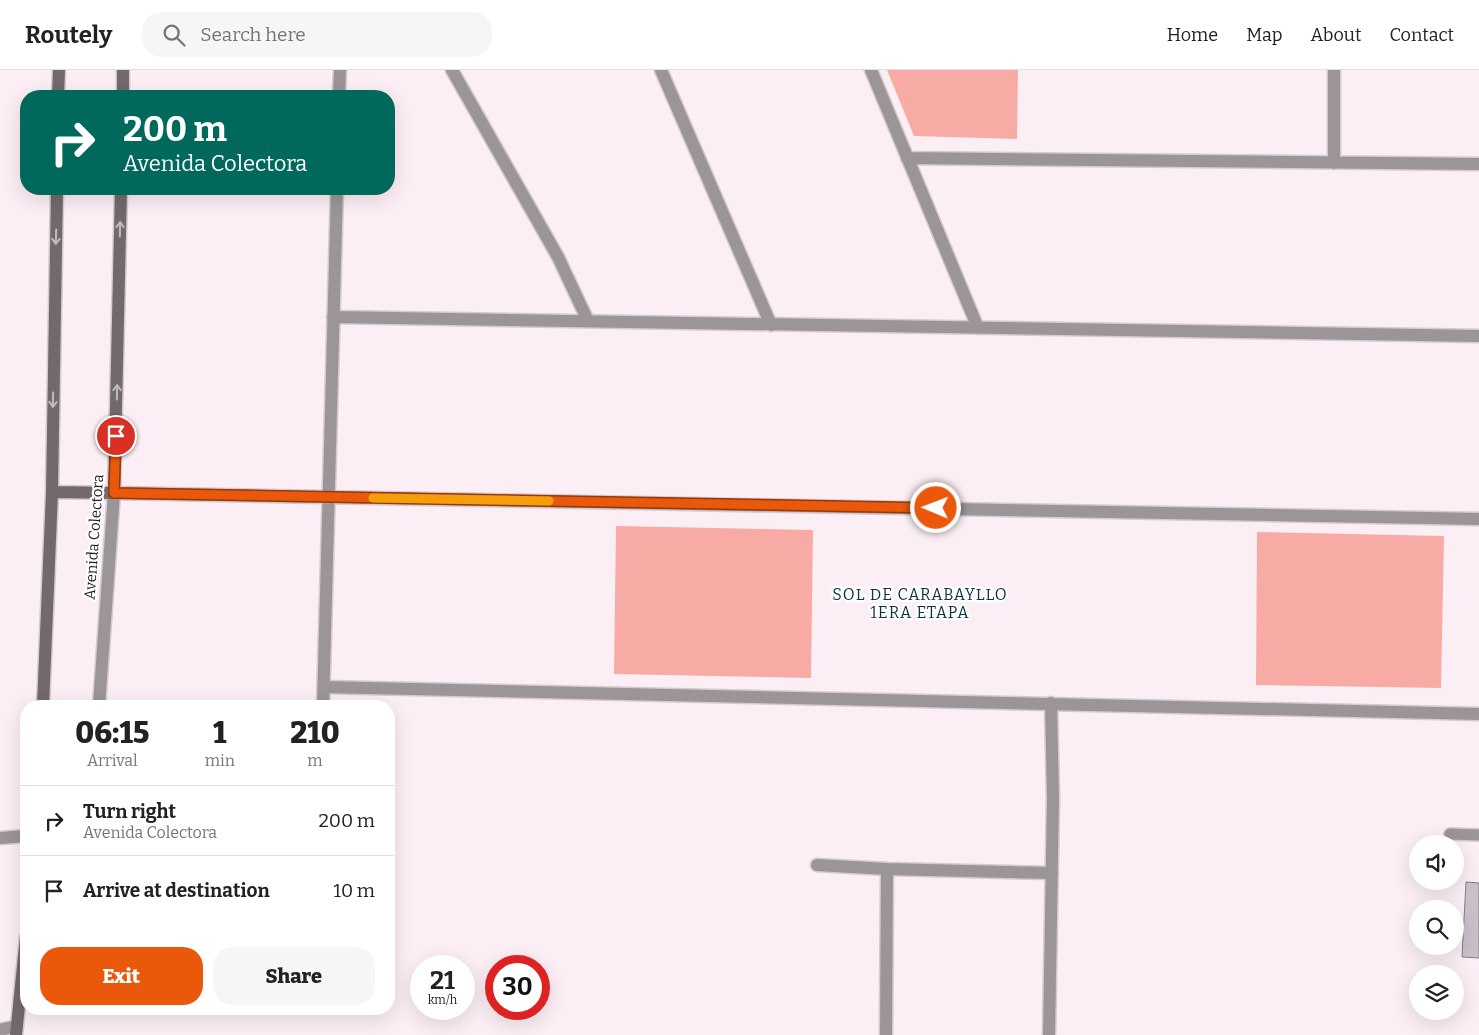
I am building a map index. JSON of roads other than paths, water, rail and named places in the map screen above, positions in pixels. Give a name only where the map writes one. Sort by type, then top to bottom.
[{"type":"street","points":[[58,90],[59,70]]},
{"type":"street","points":[[123,70],[123,90]]},
{"type":"street","points":[[339,90],[340,70]]},
{"type":"street","points":[[452,70],[558,257],[588,321]]},
{"type":"street","points":[[661,70],[771,324]]},
{"type":"street","points":[[871,70],[978,328]]},
{"type":"street","points":[[1334,70],[1334,163]]},
{"type":"street","points":[[907,158],[1479,164]]},
{"type":"street","points":[[44,700],[52,492],[57,195]]},
{"type":"street","name":"Avenida Colectora","points":[[99,700],[114,493],[121,195]]},
{"type":"street","points":[[323,700],[337,195]]},
{"type":"street","points":[[333,317],[1479,336]]},
{"type":"street","points":[[52,492],[1479,519]]},
{"type":"street","points":[[324,687],[1479,714]]},
{"type":"street","points":[[1049,1035],[1052,873],[1051,703]]},
{"type":"street","points":[[0,838],[20,836]]},
{"type":"street","points":[[817,865],[887,869],[1052,873]]},
{"type":"street","points":[[886,1035],[887,869]]},
{"type":"street","points":[[0,1030],[16,1031],[20,994]]},
{"type":"lane","points":[[1450,834],[1479,836]]},
{"type":"district","name":"SOL DE CARABAYLLO 1ERA ETAPA","points":[[920,603]]}]
